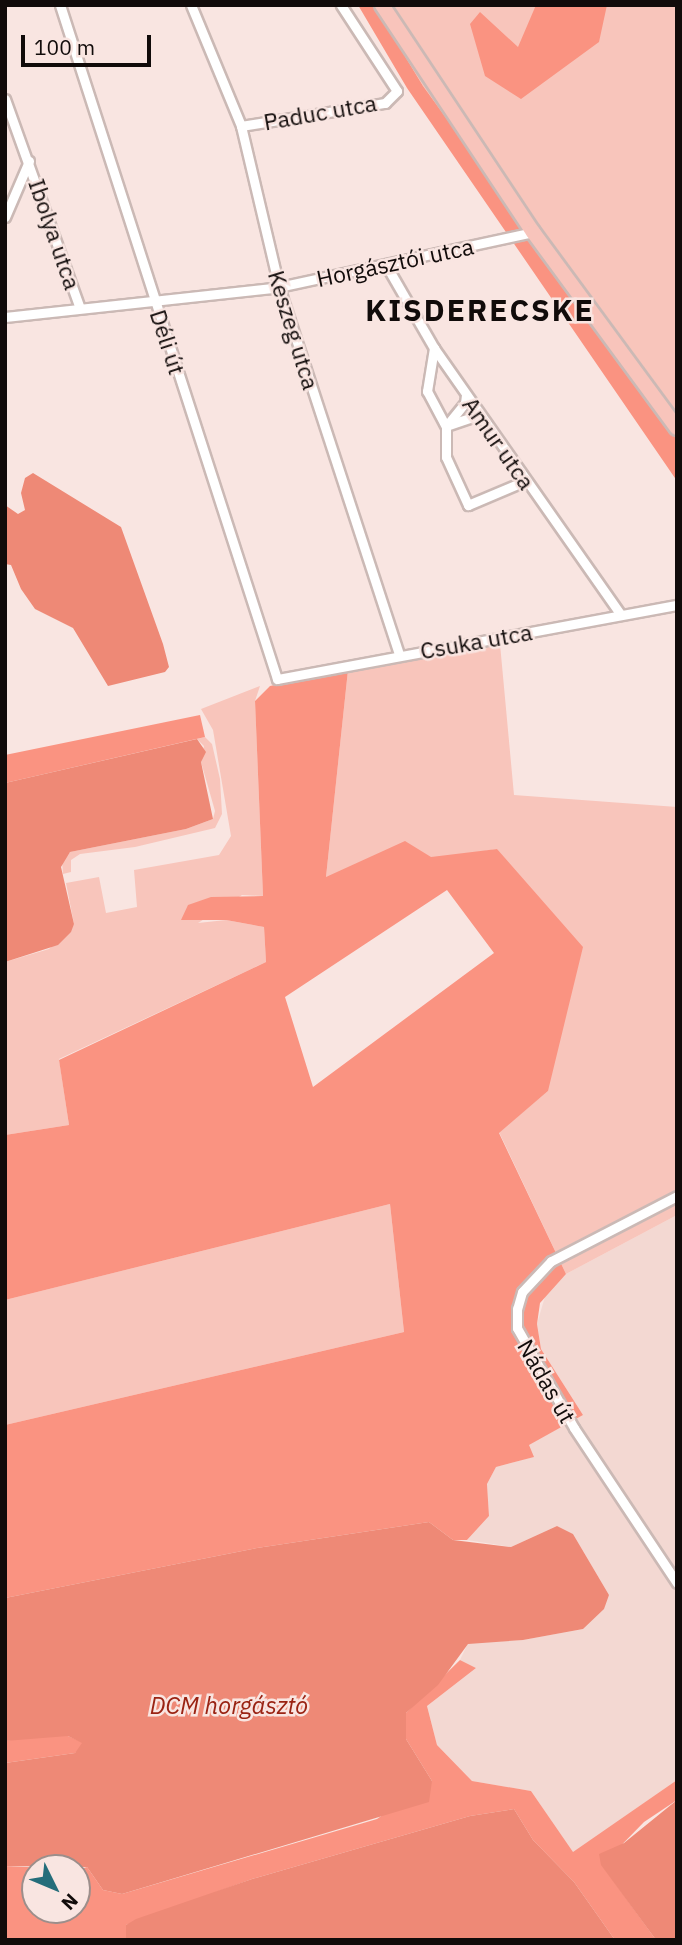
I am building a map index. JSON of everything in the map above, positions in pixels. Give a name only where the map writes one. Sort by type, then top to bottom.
[{"type":"main road","points":[[382,5],[533,232],[677,428]]},
{"type":"street","name":"Déli út","points":[[60,5],[277,679]]},
{"type":"street","name":"Keszeg utca","points":[[191,5],[241,126],[279,287],[399,655]]},
{"type":"street","name":"Paduc utca","points":[[241,126],[385,103],[397,91],[341,5]]},
{"type":"street","name":"Ibolya utca","points":[[5,99],[80,308]]},
{"type":"street","name":"Ibolya utca","points":[[5,218],[29,161]]},
{"type":"street","name":"Horgásztói utca","points":[[5,317],[155,303],[279,287],[533,232]]},
{"type":"street","name":"Amur utca","points":[[386,265],[434,348],[621,615]]},
{"type":"street","points":[[434,348],[427,391],[446,426],[446,457],[468,505],[525,481]]},
{"type":"street","points":[[446,426],[465,403],[466,395]]},
{"type":"street","points":[[446,426],[472,417],[483,420]]},
{"type":"street","name":"Csuka utca","points":[[277,679],[677,605]]},
{"type":"street","name":"Nádas út","points":[[677,1196],[551,1261],[522,1292],[517,1310],[517,1328],[574,1428],[677,1583]]},
{"type":"shaded area","points":[[358,5],[374,5],[423,86],[677,440],[677,481],[407,88]]},
{"type":"shaded area","points":[[374,5],[677,5],[677,440],[423,86]]},
{"type":"shaded area","points":[[536,5],[607,5],[599,42],[521,99],[485,76],[470,24],[480,12],[518,47]]},
{"type":"shaded area","points":[[500,644],[514,795],[677,807],[677,1215],[566,1274],[499,1132],[548,1091],[497,849],[326,877],[348,670]]},
{"type":"shaded area","points":[[348,670],[326,877],[405,841],[431,857],[497,849],[583,947],[548,1091],[499,1133],[566,1274],[540,1303],[537,1324],[541,1349],[583,1415],[529,1445],[534,1457],[496,1467],[487,1484],[489,1516],[467,1540],[453,1540],[429,1522],[257,1548],[5,1598],[5,1425],[404,1332],[390,1204],[5,1300],[5,1135],[69,1125],[59,1060],[266,962],[264,927],[226,920],[181,920],[188,905],[211,897],[263,896],[255,701],[270,686]],"holes":[[[447,890],[494,953],[313,1087],[285,997]]]},
{"type":"shaded area","points":[[260,686],[255,701],[263,896],[242,895],[198,923],[226,920],[264,927],[266,962],[59,1059],[69,1125],[5,1135],[5,962],[49,949],[74,924],[66,883],[99,877],[106,913],[137,907],[134,870],[219,855],[231,836],[213,730],[201,709]]},
{"type":"shaded area","points":[[200,715],[205,737],[5,783],[5,755]]},
{"type":"shaded area","points":[[205,737],[212,744],[220,779],[222,814],[215,828],[135,847],[80,854],[71,860],[71,872],[63,874],[62,862],[70,852],[186,829],[213,819],[215,811],[201,762],[204,746],[197,739]]},
{"type":"shaded area","points":[[390,1204],[404,1332],[5,1425],[5,1300]]},
{"type":"shaded area","points":[[677,1215],[677,1780],[573,1853],[531,1791],[472,1781],[437,1745],[427,1706],[476,1668],[460,1660],[468,1643],[523,1640],[583,1629],[609,1595],[573,1534],[557,1526],[511,1547],[467,1540],[489,1516],[487,1484],[496,1467],[533,1457],[528,1445],[583,1415],[541,1349],[537,1324],[546,1293],[566,1274]]},
{"type":"shaded area","points":[[460,1660],[476,1668],[427,1706],[437,1745],[472,1781],[531,1791],[573,1852],[677,1780],[677,1800],[644,1822],[602,1865],[656,1940],[615,1940],[574,1882],[533,1840],[514,1809],[470,1816],[252,1879],[126,1925],[126,1940],[5,1940],[5,1866],[21,1867],[21,1924],[91,1924],[91,1873],[103,1890],[122,1894],[377,1819],[432,1781],[406,1739],[406,1713]]},
{"type":"shaded area","points":[[34,1736],[68,1736],[82,1742],[82,1748],[75,1753],[5,1763],[5,1741]]},
{"type":"water","points":[[33,473],[121,527],[163,644],[169,667],[165,672],[108,686],[73,628],[35,609],[21,589],[11,565],[5,564],[5,505],[18,514],[25,510],[21,493],[25,478]]},
{"type":"water","points":[[197,739],[206,752],[201,762],[213,819],[186,829],[70,852],[61,867],[74,924],[71,932],[58,945],[5,962],[5,783]]},
{"type":"water","name":"DCM horgásztó","points":[[429,1522],[453,1540],[511,1547],[557,1526],[573,1534],[609,1595],[604,1609],[583,1629],[523,1640],[468,1644],[438,1685],[406,1713],[406,1739],[432,1781],[429,1802],[122,1894],[103,1890],[91,1873],[91,1854],[21,1854],[21,1866],[5,1866],[5,1763],[75,1753],[82,1743],[68,1736],[5,1741],[5,1598],[257,1548]]},
{"type":"water","points":[[677,1800],[677,1940],[656,1940],[601,1865],[599,1854],[624,1843]]},
{"type":"water","points":[[514,1809],[533,1840],[574,1882],[615,1940],[126,1940],[126,1925],[136,1919],[252,1879],[470,1816]]},
{"type":"district","name":"KISDERECSKE","points":[[480,310]]}]
